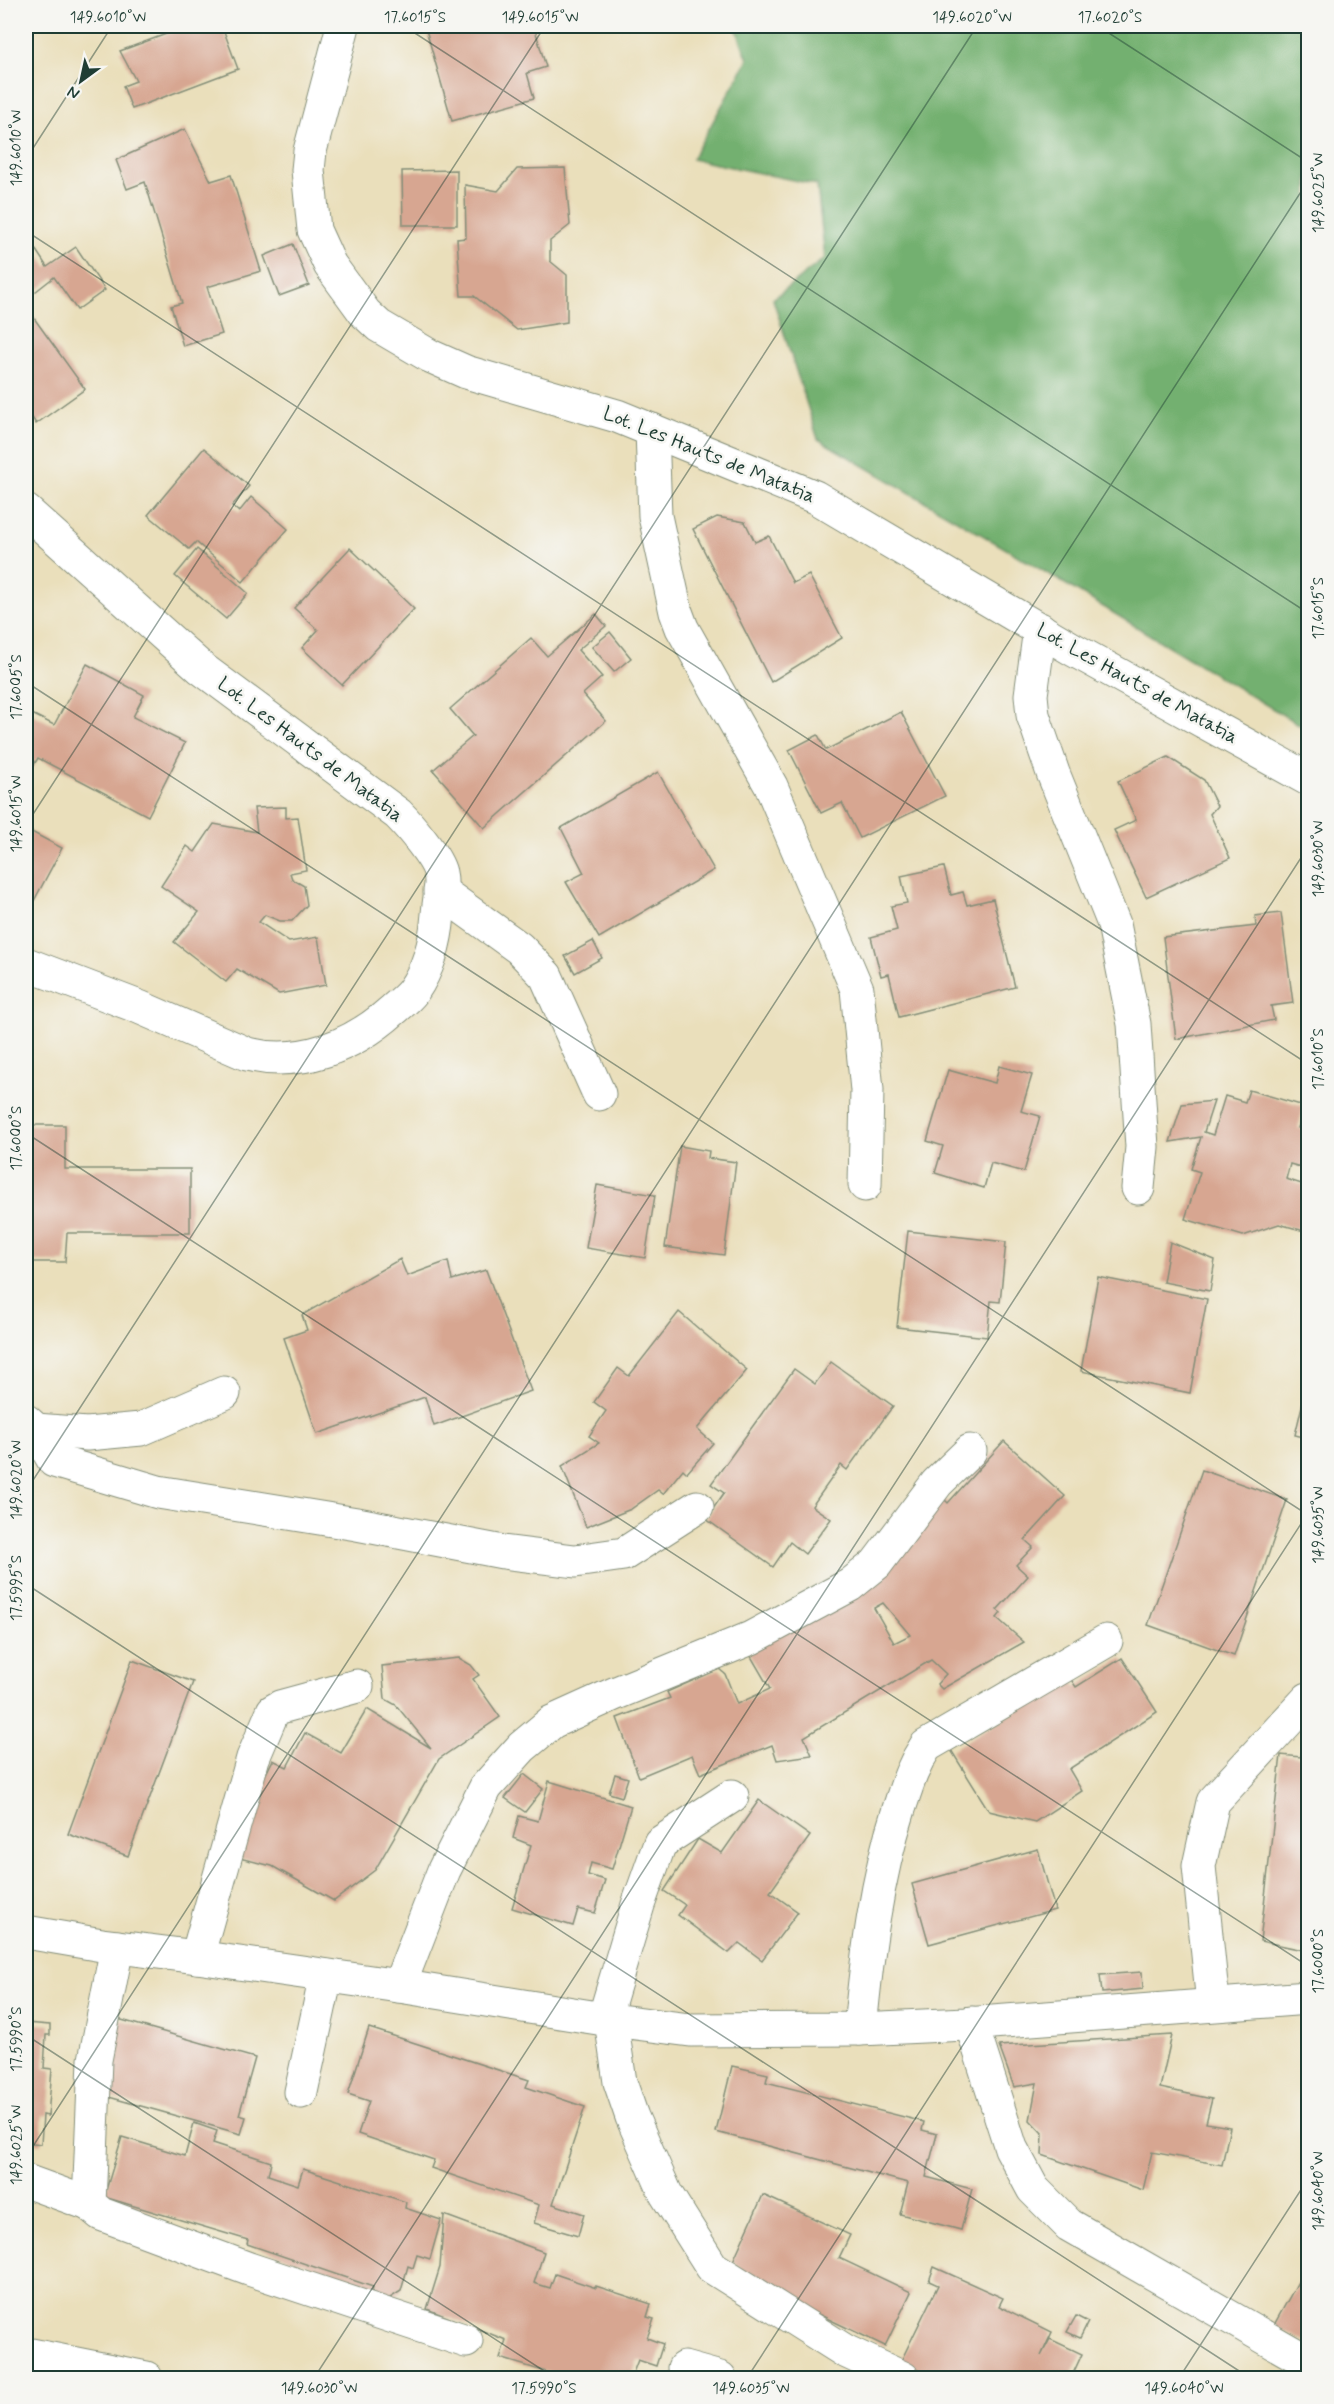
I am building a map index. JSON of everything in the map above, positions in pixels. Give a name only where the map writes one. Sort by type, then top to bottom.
[{"type":"street","name":"Lot. Les Hauts de Matatia","points":[[343,26],[310,151],[308,170],[314,230],[330,265],[365,313],[379,326],[430,356],[466,372],[599,409],[815,497],[1040,629],[1308,779]]},
{"type":"street","points":[[652,430],[655,516],[676,612],[682,628],[771,786],[857,989],[867,1090],[865,1185]]},
{"type":"street","name":"Lot. Les Hauts de Matatia","points":[[26,511],[201,668],[398,814],[412,828],[440,872],[435,942],[413,992],[373,1028],[323,1052],[266,1059],[247,1054],[139,1007],[26,964]]},
{"type":"street","points":[[1040,629],[1031,695],[1033,715],[1114,924],[1132,1013],[1142,1147],[1138,1188]]},
{"type":"street","points":[[440,891],[519,948],[546,976],[598,1094]]},
{"type":"street","points":[[31,1426],[87,1434],[141,1429],[224,1393]]},
{"type":"street","points":[[31,1426],[54,1461],[158,1492],[357,1524],[503,1552],[575,1560],[624,1554],[697,1507]]},
{"type":"street","points":[[399,1986],[444,1870],[486,1787],[522,1747],[552,1722],[751,1638],[850,1585],[876,1564],[937,1483],[970,1451]]},
{"type":"street","points":[[860,2029],[867,1957],[886,1848],[914,1764],[926,1746],[1106,1641]]},
{"type":"street","points":[[197,1957],[253,1758],[273,1711],[280,1707],[357,1686]]},
{"type":"street","points":[[1213,2004],[1199,1866],[1213,1802],[1308,1699]]},
{"type":"street","points":[[732,1796],[660,1843],[638,1905],[608,2019],[620,2082],[632,2117],[666,2194],[712,2267],[845,2351],[903,2379]]},
{"type":"street","points":[[26,1932],[690,2030],[860,2029],[1308,1998]]},
{"type":"street","points":[[89,2204],[95,2060],[117,1947]]},
{"type":"street","points":[[301,2092],[326,1976]]},
{"type":"street","points":[[971,2022],[1011,2148],[1033,2189],[1047,2204],[1069,2225],[1308,2362]]},
{"type":"street","points":[[26,2181],[89,2204],[101,2214],[249,2269],[466,2342]]},
{"type":"street","points":[[26,2354],[146,2379]]},
{"type":"street","points":[[684,2368],[720,2379]]},
{"type":"green space","points":[[735,26],[1308,26],[1308,730],[818,439],[773,299],[825,258],[817,185],[692,159],[748,59]]},
{"type":"building","points":[[188,26],[222,26],[238,69],[132,109],[123,86],[136,81],[120,51]]},
{"type":"building","points":[[425,26],[534,26],[546,67],[527,73],[534,98],[452,121]]},
{"type":"building","points":[[185,129],[211,181],[231,175],[261,271],[207,287],[222,334],[183,346],[171,306],[182,303],[145,182],[127,189],[116,160]]},
{"type":"building","points":[[565,168],[570,225],[550,241],[550,261],[567,275],[567,322],[517,330],[474,296],[461,296],[457,239],[466,238],[465,185],[498,191],[517,169]]},
{"type":"building","points":[[457,170],[457,225],[403,225],[402,171]]},
{"type":"building","points":[[26,235],[47,267],[76,247],[105,290],[77,310],[54,277],[26,299]]},
{"type":"building","points":[[293,244],[309,285],[279,296],[264,256]]},
{"type":"building","points":[[26,307],[85,389],[36,424],[26,408]]},
{"type":"building","points":[[204,448],[249,486],[232,506],[239,512],[251,497],[288,529],[243,582],[196,542],[189,549],[148,515]]},
{"type":"building","points":[[717,517],[745,522],[755,542],[769,536],[793,583],[809,575],[842,638],[771,682],[693,529]]},
{"type":"building","points":[[350,548],[414,609],[342,685],[302,648],[318,630],[294,608]]},
{"type":"building","points":[[197,549],[248,593],[226,619],[175,576]]},
{"type":"building","points":[[596,614],[606,626],[578,650],[602,677],[583,694],[606,721],[484,828],[433,770],[473,736],[450,709],[531,638],[547,656]]},
{"type":"building","points":[[610,632],[631,658],[614,672],[592,647]]},
{"type":"building","points":[[87,664],[144,695],[133,717],[185,743],[148,816],[38,758],[32,768],[26,765],[26,711],[54,725]]},
{"type":"building","points":[[901,712],[945,796],[860,838],[842,803],[821,813],[789,750],[818,735],[826,750]]},
{"type":"building","points":[[1168,757],[1204,780],[1217,806],[1210,814],[1230,858],[1146,897],[1114,830],[1136,820],[1118,781]]},
{"type":"building","points":[[658,772],[714,870],[599,938],[566,882],[584,873],[561,828]]},
{"type":"building","points":[[286,807],[286,818],[298,817],[306,870],[290,873],[292,879],[304,886],[307,905],[292,921],[280,921],[265,915],[259,922],[289,942],[318,937],[326,985],[279,994],[237,969],[226,982],[174,942],[199,912],[161,886],[187,846],[195,852],[214,824],[257,832],[254,808]]},
{"type":"building","points":[[26,829],[62,848],[29,910],[26,909]]},
{"type":"building","points":[[944,867],[951,895],[963,892],[967,905],[993,899],[1015,987],[899,1017],[889,974],[881,976],[871,937],[897,930],[891,906],[907,903],[901,876]]},
{"type":"building","points":[[1281,913],[1293,1003],[1271,1006],[1274,1020],[1176,1039],[1163,937],[1256,926],[1255,916]]},
{"type":"building","points":[[593,941],[602,958],[575,973],[565,956]]},
{"type":"building","points":[[999,1066],[1032,1075],[1021,1111],[1040,1116],[1024,1172],[991,1163],[984,1188],[935,1173],[943,1146],[927,1141],[948,1070],[995,1083]]},
{"type":"building","points":[[1249,1090],[1304,1106],[1298,1128],[1308,1130],[1308,1153],[1304,1168],[1290,1164],[1286,1179],[1308,1186],[1308,1232],[1279,1224],[1243,1236],[1185,1219],[1200,1172],[1191,1169],[1201,1137],[1170,1142],[1182,1104],[1214,1101],[1204,1132],[1213,1135],[1225,1096],[1245,1102]]},
{"type":"building","points":[[26,1125],[65,1125],[65,1169],[190,1169],[190,1233],[67,1233],[65,1262],[26,1262]]},
{"type":"building","points":[[680,1146],[709,1151],[708,1158],[736,1162],[724,1255],[665,1247]]},
{"type":"building","points":[[597,1185],[655,1195],[645,1258],[586,1248]]},
{"type":"building","points":[[908,1231],[1006,1242],[1000,1302],[991,1301],[987,1337],[897,1327]]},
{"type":"building","points":[[1170,1242],[1215,1260],[1210,1291],[1163,1282]]},
{"type":"building","points":[[400,1259],[407,1276],[448,1261],[452,1280],[486,1270],[531,1391],[434,1426],[425,1397],[317,1434],[284,1338],[307,1330],[302,1315]]},
{"type":"building","points":[[1098,1277],[1207,1299],[1190,1393],[1081,1371]]},
{"type":"building","points":[[679,1312],[747,1370],[697,1429],[713,1443],[687,1473],[683,1469],[663,1494],[658,1490],[631,1509],[586,1527],[562,1466],[599,1443],[589,1436],[606,1411],[594,1402],[618,1368],[629,1376]]},
{"type":"building","points":[[831,1362],[893,1406],[847,1470],[841,1465],[812,1506],[831,1519],[805,1554],[790,1542],[773,1567],[706,1519],[724,1493],[711,1484],[794,1369],[815,1384]]},
{"type":"building","points":[[1306,1389],[1308,1389],[1308,1438],[1295,1435]]},
{"type":"building","points":[[1004,1441],[1065,1496],[1025,1540],[1033,1547],[1016,1565],[1028,1576],[997,1610],[1001,1613],[997,1618],[1024,1642],[942,1689],[937,1684],[946,1674],[931,1660],[804,1737],[812,1755],[777,1760],[772,1745],[700,1774],[692,1755],[639,1777],[617,1718],[670,1698],[667,1692],[719,1669],[725,1674],[737,1704],[770,1689],[749,1653],[942,1497],[948,1503]],"holes":[[[883,1603],[910,1635],[894,1643],[874,1608]]]},
{"type":"building","points":[[1202,1470],[1287,1500],[1234,1656],[1148,1625]]},
{"type":"building","points":[[459,1658],[471,1665],[479,1675],[473,1679],[500,1717],[439,1759],[375,1870],[334,1901],[272,1866],[239,1858],[250,1805],[273,1760],[287,1767],[305,1733],[341,1753],[367,1709],[431,1748],[396,1705],[385,1699],[382,1666]]},
{"type":"building","points":[[1122,1658],[1157,1712],[1069,1769],[1082,1791],[1035,1822],[989,1811],[951,1750],[1070,1678],[1076,1687]]},
{"type":"building","points":[[132,1660],[193,1682],[128,1856],[68,1834]]},
{"type":"building","points":[[1304,1733],[1308,1735],[1308,1951],[1260,1941],[1281,1755],[1301,1757]]},
{"type":"building","points":[[524,1774],[543,1789],[525,1812],[505,1798]]},
{"type":"building","points":[[615,1774],[628,1778],[622,1797],[609,1793]]},
{"type":"building","points":[[549,1781],[631,1806],[612,1869],[591,1863],[588,1875],[605,1880],[595,1913],[578,1909],[573,1926],[512,1908],[531,1845],[513,1838],[519,1816],[538,1821]]},
{"type":"building","points":[[759,1800],[810,1836],[770,1892],[798,1912],[762,1960],[739,1943],[729,1953],[678,1915],[685,1905],[664,1891],[698,1839],[722,1853]]},
{"type":"building","points":[[1038,1849],[1055,1910],[929,1944],[912,1884]]},
{"type":"building","points":[[1142,1972],[1143,1989],[1102,1993],[1100,1975]]},
{"type":"building","points":[[118,2019],[255,2058],[239,2115],[246,2117],[241,2134],[98,2094]]},
{"type":"building","points":[[26,2023],[50,2025],[50,2035],[46,2035],[44,2068],[52,2069],[48,2116],[43,2115],[41,2144],[26,2142]]},
{"type":"building","points":[[369,2028],[529,2080],[526,2087],[585,2107],[553,2204],[584,2214],[578,2236],[534,2223],[539,2205],[431,2168],[434,2160],[358,2134],[369,2101],[348,2094]]},
{"type":"building","points":[[1172,2035],[1160,2088],[1212,2099],[1206,2123],[1230,2127],[1222,2165],[1152,2152],[1143,2190],[1042,2155],[1043,2134],[1030,2120],[1037,2083],[1014,2087],[999,2046]]},
{"type":"building","points":[[732,2066],[768,2074],[766,2082],[924,2122],[922,2130],[937,2134],[926,2177],[972,2189],[961,2230],[900,2214],[908,2183],[716,2132]]},
{"type":"building","points":[[194,2123],[217,2131],[213,2143],[271,2162],[268,2175],[298,2185],[303,2169],[406,2202],[405,2208],[441,2220],[430,2259],[417,2255],[413,2268],[408,2266],[401,2291],[387,2300],[371,2297],[373,2287],[247,2244],[248,2240],[104,2197],[122,2137],[185,2156]]},
{"type":"building","points":[[763,2195],[850,2235],[839,2258],[911,2292],[885,2346],[753,2283],[733,2261]]},
{"type":"building","points":[[444,2215],[544,2252],[534,2283],[550,2288],[555,2274],[651,2304],[647,2317],[654,2319],[647,2338],[663,2344],[656,2366],[638,2360],[631,2378],[601,2376],[599,2378],[566,2378],[500,2358],[506,2340],[427,2309],[440,2267]]},
{"type":"building","points":[[1308,2264],[1308,2344],[1274,2325]]},
{"type":"building","points":[[934,2267],[1003,2298],[999,2306],[1052,2332],[1041,2356],[1050,2339],[1082,2354],[1071,2378],[940,2378],[900,2363],[938,2285],[929,2281]]},
{"type":"building","points":[[1076,2316],[1088,2322],[1080,2338],[1067,2332]]}]
